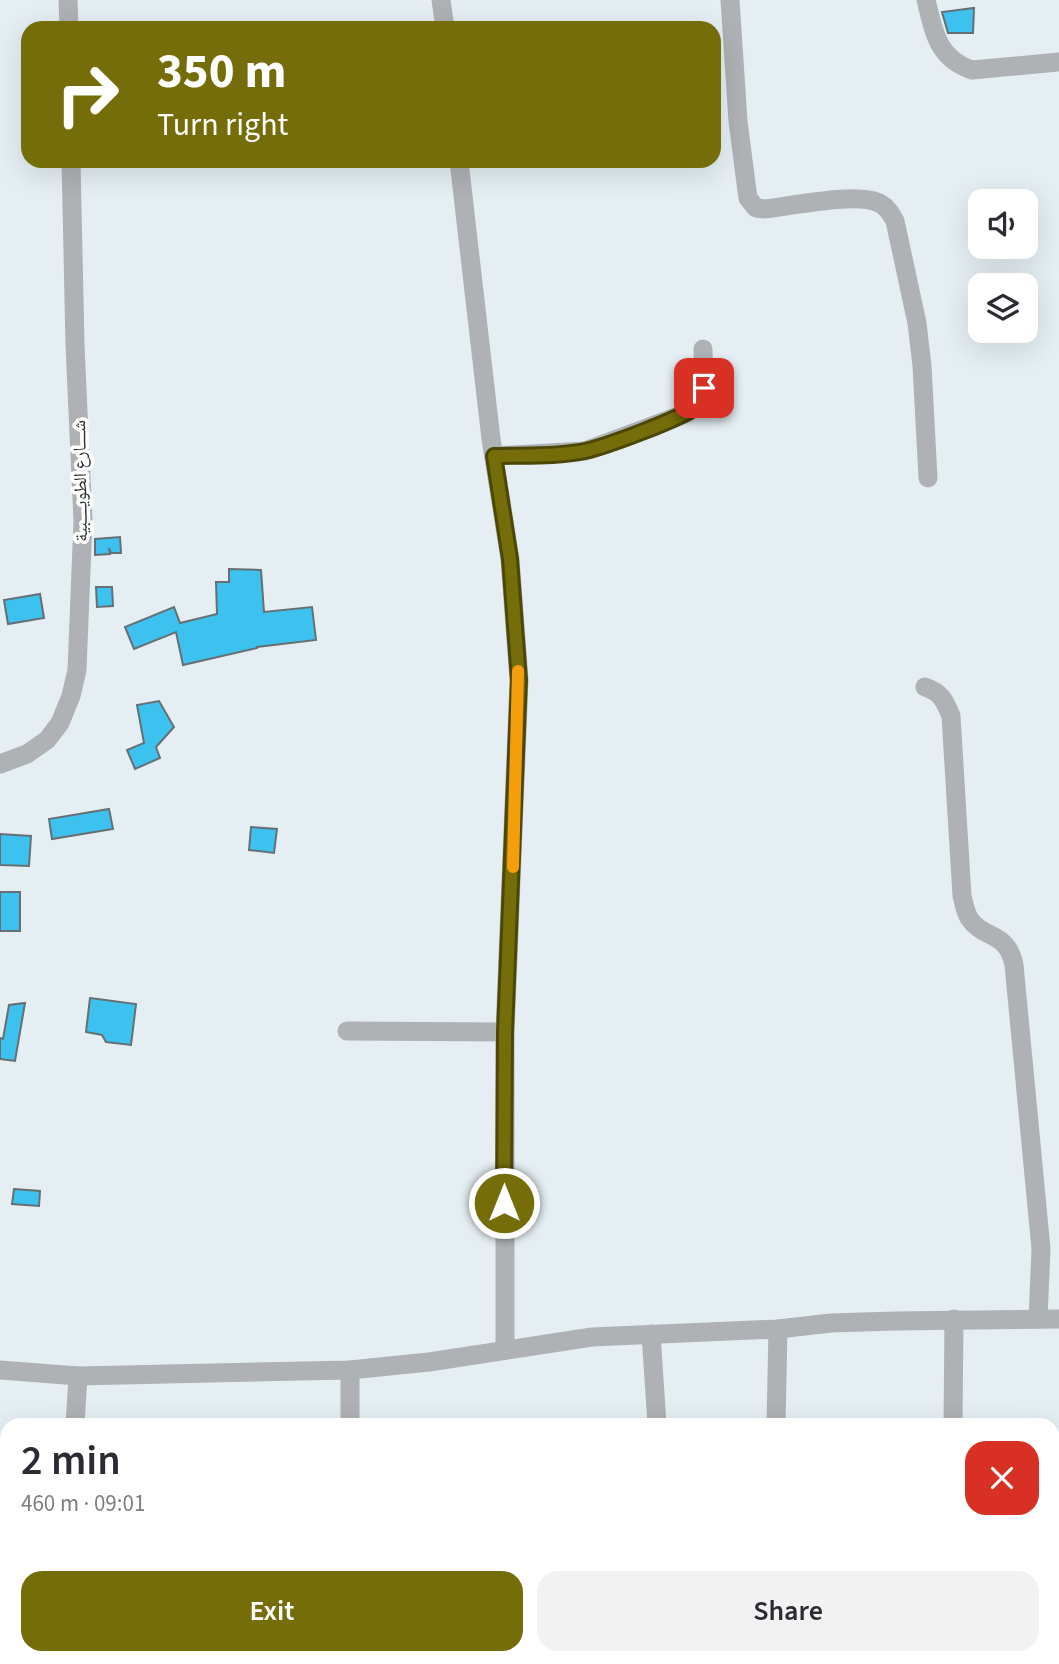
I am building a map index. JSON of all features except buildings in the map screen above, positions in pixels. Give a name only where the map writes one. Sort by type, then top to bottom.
[{"type":"street","points":[[68,0],[69,21]]},
{"type":"street","points":[[441,0],[444,21]]},
{"type":"street","points":[[730,0],[738,121],[751,203],[755,208],[765,209],[860,198],[880,202],[888,208],[895,221],[917,323],[928,478]]},
{"type":"street","points":[[926,0],[940,47],[950,60],[960,66],[972,70],[1059,62]]},
{"type":"street","name":"شــــارع الطويــــبية","points":[[0,764],[27,754],[47,740],[60,723],[71,696],[77,670],[83,522],[71,168]]},
{"type":"street","points":[[460,168],[494,456],[510,559],[519,680],[505,1032],[505,1350]]},
{"type":"street","points":[[494,456],[585,451],[687,413],[702,400],[702,349]]},
{"type":"street","points":[[925,687],[935,690],[945,701],[951,716],[965,909],[973,922],[1007,946],[1014,965],[1041,1249],[1038,1319]]},
{"type":"street","points":[[347,1031],[505,1032]]},
{"type":"street","points":[[953,1418],[954,1319]]},
{"type":"street","points":[[0,1370],[78,1376],[350,1370],[429,1362],[592,1337],[778,1329],[831,1323],[1059,1319]]},
{"type":"street","points":[[776,1418],[778,1329]]},
{"type":"street","points":[[651,1334],[657,1418]]},
{"type":"street","points":[[350,1370],[350,1418]]},
{"type":"street","points":[[75,1418],[78,1376]]},
{"type":"slow traffic","points":[[513,867],[518,671]]},
{"type":"route","points":[[504,1203],[505,1032],[519,680],[510,559],[494,456],[585,451],[608,444],[687,413],[702,400],[704,388]]}]
